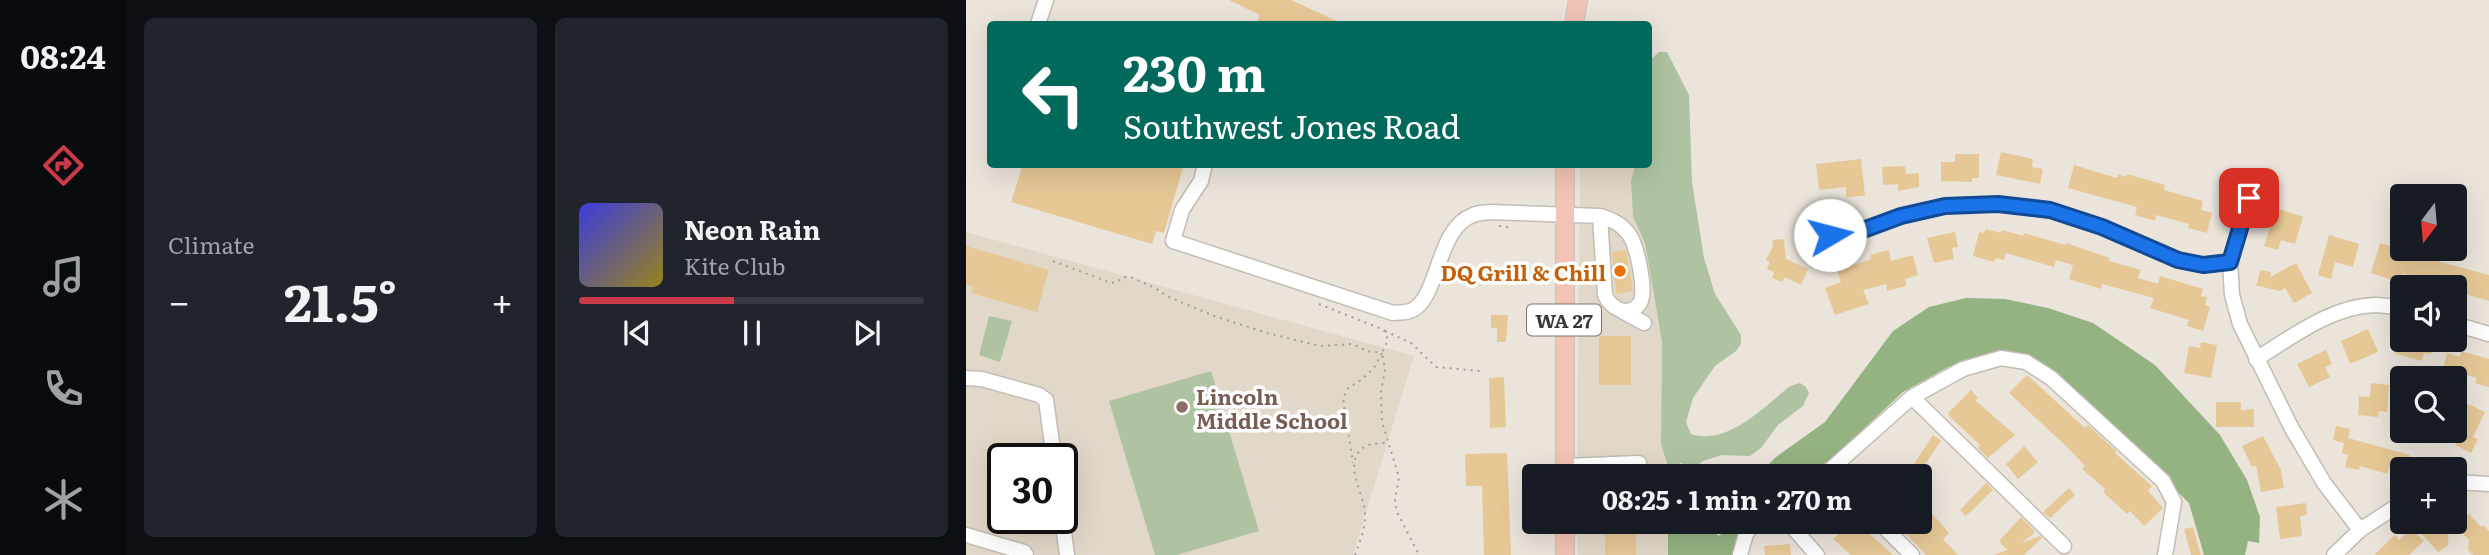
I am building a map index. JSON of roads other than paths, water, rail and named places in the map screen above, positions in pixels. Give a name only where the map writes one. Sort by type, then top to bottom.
[{"type":"main road","points":[[1574,21],[1578,0]]},
{"type":"main road","name":"WA 27","points":[[1565,168],[1565,464]]},
{"type":"main road","points":[[1565,534],[1566,555]]},
{"type":"street","points":[[1039,21],[1046,0]]},
{"type":"street","points":[[1204,168],[1201,181],[1182,210],[1173,242],[1393,313],[1410,311],[1416,307],[1426,294],[1448,239],[1457,226],[1473,215],[1489,212],[1600,216],[1619,224],[1629,234],[1638,261],[1643,291],[1641,302],[1622,311]]},
{"type":"street","points":[[2249,198],[2230,262],[2232,295],[2240,324],[2291,427],[2324,484],[2360,530]]},
{"type":"street","points":[[1830,235],[1863,230],[1901,216],[1945,206],[1998,204],[2063,214],[2102,227],[2178,260],[2203,265],[2230,262]]},
{"type":"street","points":[[1600,216],[1605,295],[1608,304],[1644,323]]},
{"type":"street","points":[[2256,359],[2325,318],[2350,308],[2390,307]]},
{"type":"street","points":[[2467,328],[2489,334]]},
{"type":"street","points":[[1841,464],[1912,397],[1963,369],[2001,358],[2026,362],[2051,378],[2163,481],[2174,502],[2165,555]]},
{"type":"street","points":[[966,378],[982,379],[1039,395],[1046,400],[1052,443]]},
{"type":"street","points":[[1912,397],[2064,546]]},
{"type":"street","points":[[1630,464],[1639,463]]},
{"type":"street","points":[[2467,483],[2489,484]]},
{"type":"street","points":[[2334,555],[2360,530],[2390,510]]},
{"type":"street","points":[[1064,534],[1067,555]]},
{"type":"street","points":[[1741,555],[1746,534]]},
{"type":"street","points":[[1798,534],[1816,555]]},
{"type":"street","points":[[1891,534],[1912,555]]},
{"type":"street","points":[[966,536],[1029,554]]},
{"type":"place","name":"DQ Grill & Chill","points":[[1620,271]]},
{"type":"place","name":"Lincoln Middle School","points":[[1182,407]]}]
